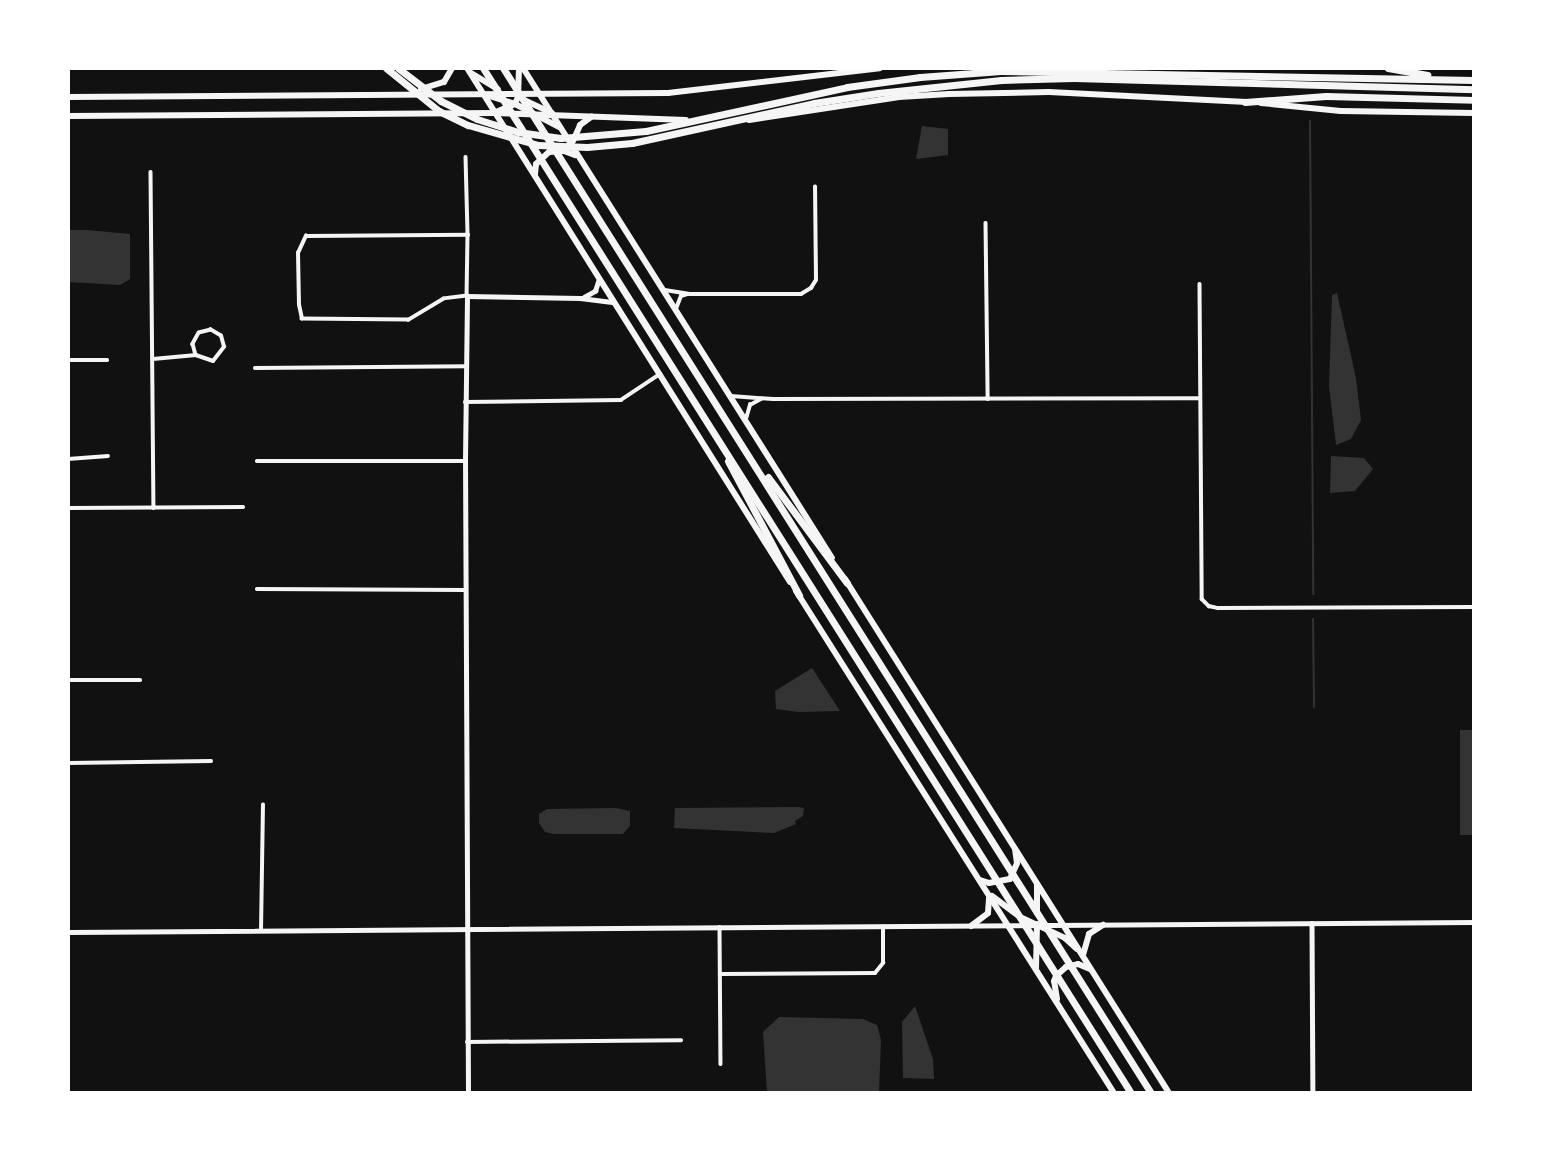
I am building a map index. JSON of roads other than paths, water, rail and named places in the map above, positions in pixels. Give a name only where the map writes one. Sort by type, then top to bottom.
[{"type":"highway","points":[[386,68],[439,111],[468,125],[538,145],[587,147],[632,144],[814,103],[928,86],[1074,78],[1474,80]]},
{"type":"highway","points":[[398,68],[441,101],[477,120],[518,132],[561,138],[646,131],[847,87],[920,77],[1029,71],[1474,89]]},
{"type":"highway","points":[[483,68],[1131,1093]]},
{"type":"highway","points":[[503,68],[1151,1093]]},
{"type":"highway","points":[[1388,68],[1448,79]]},
{"type":"highway","points":[[1245,102],[1326,96],[1474,100]]},
{"type":"highway","points":[[706,420],[799,595]]},
{"type":"highway","points":[[743,446],[847,583]]},
{"type":"main road","points":[[397,94],[444,82],[452,68]]},
{"type":"main road","points":[[521,68],[554,114],[579,159],[1170,1093]]},
{"type":"main road","points":[[521,68],[517,98],[523,112]]},
{"type":"main road","points":[[495,113],[517,98],[538,93],[687,92],[880,68]]},
{"type":"main road","points":[[468,70],[517,98],[554,114]]},
{"type":"main road","points":[[468,70],[1114,1093]]},
{"type":"main road","points":[[481,93],[517,98]]},
{"type":"main road","points":[[68,97],[508,93]]},
{"type":"main road","points":[[514,144],[514,127],[538,93]]},
{"type":"main road","points":[[68,116],[523,112],[751,120],[899,97],[981,93],[1156,96],[1341,111],[1474,113]]},
{"type":"main road","points":[[533,114],[561,128]]},
{"type":"main road","points":[[572,146],[580,125],[592,116]]},
{"type":"main road","points":[[535,177],[536,164],[549,152],[564,150],[579,159]]},
{"type":"main road","points":[[979,880],[989,883],[1010,879],[1017,863],[1015,847]]},
{"type":"main road","points":[[1035,880],[1037,971]]},
{"type":"main road","points":[[971,926],[988,913],[988,892]]},
{"type":"main road","points":[[988,892],[1037,926],[1065,938],[1083,955]]},
{"type":"main road","points":[[1083,955],[1089,934],[1103,925]]},
{"type":"main road","points":[[1060,1008],[1055,990],[1056,976],[1066,967],[1078,964],[1091,969]]},
{"type":"street","points":[[466,157],[468,1093]]},
{"type":"street","points":[[152,172],[154,508]]},
{"type":"street","points":[[662,289],[690,294],[801,294],[811,288],[816,280],[815,187]]},
{"type":"street","points":[[986,223],[988,399]]},
{"type":"street","points":[[468,235],[306,236],[298,253],[299,305],[302,319],[409,320],[444,299],[467,296],[580,298],[614,302]]},
{"type":"street","points":[[580,298],[595,292],[599,278]]},
{"type":"street","points":[[1200,284],[1202,598],[1209,606],[1225,608],[1474,607]]},
{"type":"street","points":[[676,311],[681,296],[690,294]]},
{"type":"street","points":[[153,359],[197,355],[207,361],[218,358],[224,348],[221,336],[211,330],[199,333],[193,344],[197,355]]},
{"type":"street","points":[[68,360],[107,360]]},
{"type":"street","points":[[255,368],[467,366]]},
{"type":"street","points":[[465,402],[621,400],[660,374]]},
{"type":"street","points":[[731,396],[761,399],[1199,398]]},
{"type":"street","points":[[746,419],[750,405],[761,399]]},
{"type":"street","points":[[68,459],[108,456]]},
{"type":"street","points":[[257,461],[465,461]]},
{"type":"street","points":[[68,508],[243,507]]},
{"type":"street","points":[[257,589],[465,590]]},
{"type":"street","points":[[68,680],[140,680]]},
{"type":"street","points":[[68,763],[211,761]]},
{"type":"street","points":[[261,930],[263,805]]},
{"type":"street","points":[[68,932],[1474,922]]},
{"type":"street","points":[[1312,923],[1313,1093]]},
{"type":"street","points":[[720,927],[721,1064]]},
{"type":"street","points":[[720,974],[864,974],[880,969],[883,927]]},
{"type":"street","points":[[467,1042],[681,1040]]},
{"type":"waterway","points":[[1310,121],[1313,594]]},
{"type":"waterway","points":[[1313,619],[1314,707]]}]
